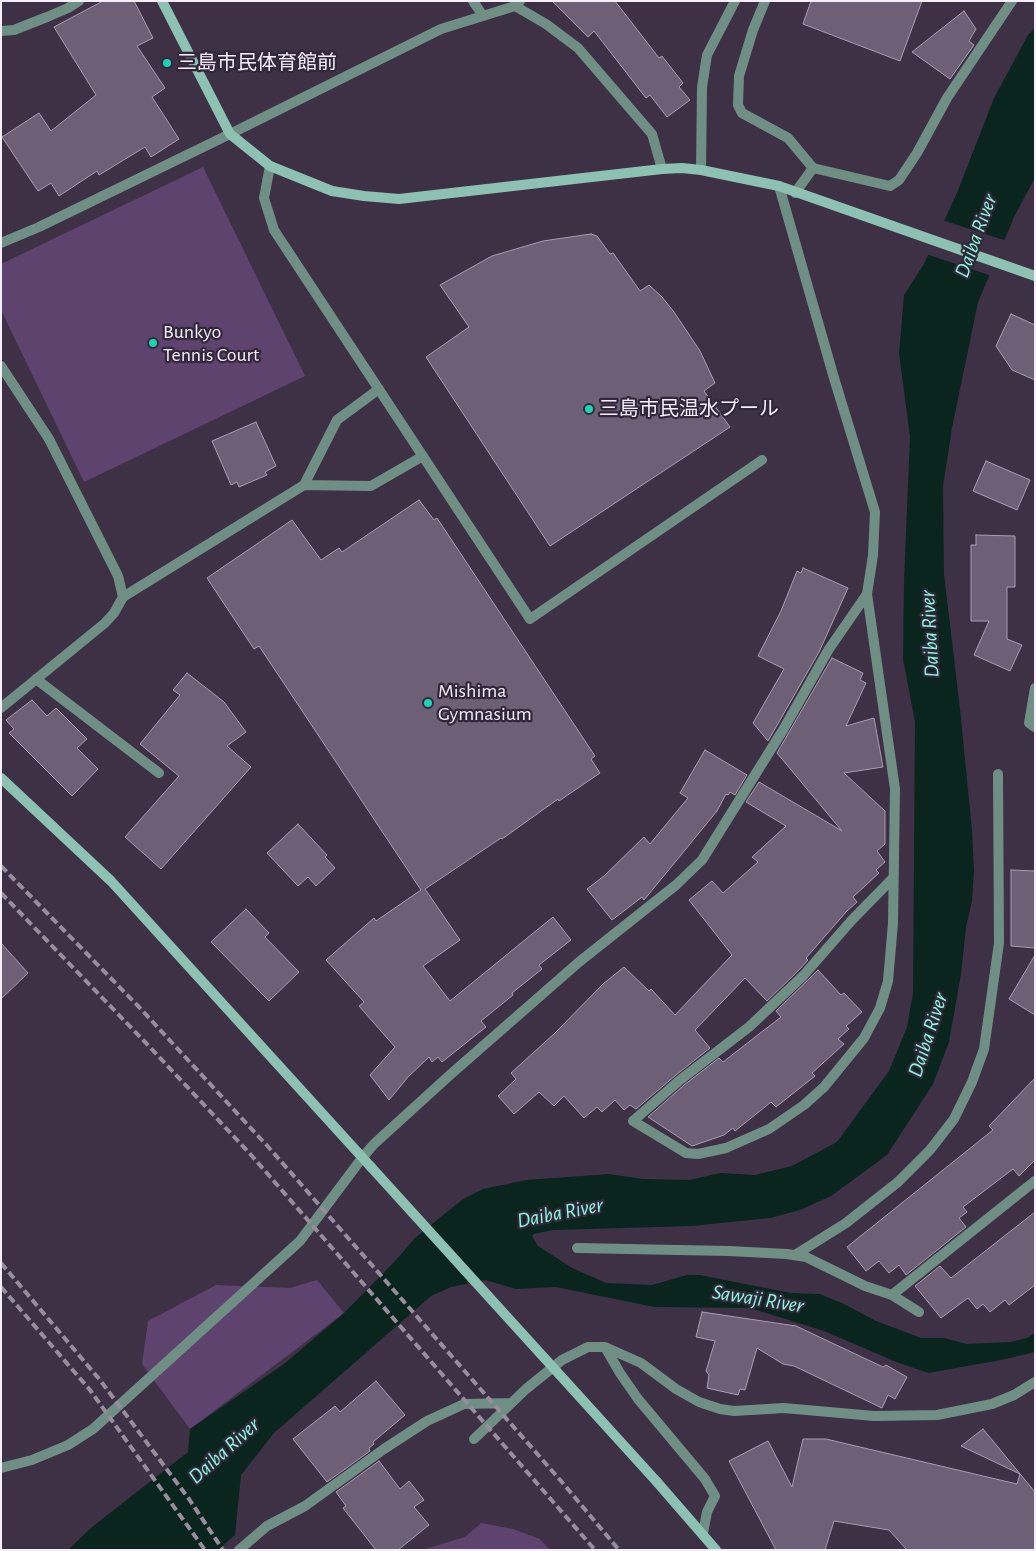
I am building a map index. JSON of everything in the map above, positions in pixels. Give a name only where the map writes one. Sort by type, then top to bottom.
[{"type":"street","points":[[1,31],[22,27],[68,8],[79,1]]},
{"type":"street","points":[[162,1],[230,134],[270,166],[332,192],[399,199],[662,169],[682,168],[701,170],[779,186],[1035,276]]},
{"type":"street","points":[[473,1],[483,16]]},
{"type":"street","points":[[701,170],[702,86],[707,55],[735,1]]},
{"type":"street","points":[[765,1],[738,76],[738,105],[742,113],[788,138],[813,168],[890,186],[899,180],[917,153],[947,98],[1012,1]]},
{"type":"street","points":[[1,243],[39,227],[230,134],[440,29],[517,4],[578,48],[652,134],[662,169]]},
{"type":"street","points":[[270,166],[264,198],[274,230],[530,619],[762,460]]},
{"type":"street","points":[[795,193],[813,168]]},
{"type":"street","points":[[779,186],[875,512],[873,555],[867,594],[895,789],[894,878],[893,923],[888,980],[880,1008],[864,1038],[824,1086],[804,1105],[769,1129],[726,1148],[698,1154],[686,1153],[633,1121],[680,1080],[749,1027],[803,976],[850,921],[894,878]]},
{"type":"street","points":[[1,366],[49,439],[118,576],[123,597]]},
{"type":"street","points":[[1,708],[114,614],[123,597],[304,485],[337,420],[379,389]]},
{"type":"street","points":[[304,485],[371,486],[423,456]]},
{"type":"street","points":[[1,1468],[32,1460],[68,1445],[93,1429],[300,1241],[374,1144],[579,962],[676,884],[702,860],[783,730],[829,649],[867,594]]},
{"type":"street","points":[[36,680],[159,773]]},
{"type":"street","points":[[1035,688],[1029,724],[1035,727]]},
{"type":"street","points":[[795,1255],[819,1238],[846,1223],[898,1182],[930,1150],[954,1119],[972,1082],[984,1049],[999,943],[998,774]]},
{"type":"street","points":[[1,778],[111,881],[657,1482],[716,1550]]},
{"type":"street","points":[[892,1295],[1035,1181]]},
{"type":"street","points":[[577,1248],[729,1251],[806,1257],[865,1286],[892,1295],[919,1312]]},
{"type":"street","points":[[474,1439],[511,1403],[562,1360],[588,1347],[605,1347],[641,1362],[676,1389],[699,1402],[720,1409],[734,1411],[784,1408],[874,1416],[937,1415],[992,1404],[1014,1395],[1035,1382]]},
{"type":"street","points":[[605,1347],[638,1399],[706,1479],[715,1496],[707,1512],[702,1533]]},
{"type":"street","points":[[239,1550],[267,1526],[305,1506],[384,1449],[427,1421],[464,1404],[511,1403]]},
{"type":"shaded area","name":"Bunkyo Tennis Court","points":[[203,167],[305,376],[84,482],[1,310],[1,264]]},
{"type":"shaded area","points":[[317,1280],[344,1313],[190,1429],[142,1364],[148,1321],[216,1285],[290,1288]]},
{"type":"shaded area","points":[[481,1523],[513,1529],[540,1539],[550,1550],[422,1550],[465,1537]]},
{"type":"water","points":[[1035,28],[1035,178],[1015,215],[978,302],[952,428],[943,486],[944,574],[960,709],[972,830],[974,871],[972,901],[966,927],[961,974],[949,1042],[933,1084],[887,1155],[831,1196],[800,1210],[770,1218],[692,1226],[553,1230],[532,1236],[538,1246],[572,1268],[606,1283],[652,1285],[687,1275],[700,1275],[791,1293],[820,1294],[876,1321],[921,1338],[944,1338],[967,1344],[1010,1342],[1027,1338],[1035,1333],[1035,1352],[928,1373],[894,1361],[824,1331],[750,1308],[654,1307],[556,1287],[516,1289],[485,1280],[451,1287],[431,1296],[274,1433],[241,1475],[235,1535],[218,1550],[68,1550],[92,1527],[188,1452],[190,1429],[284,1364],[344,1313],[415,1238],[463,1199],[483,1189],[526,1180],[609,1174],[643,1179],[689,1180],[720,1173],[755,1175],[792,1166],[837,1142],[889,1071],[907,1027],[913,993],[915,722],[903,659],[910,436],[899,354],[904,295],[924,264],[957,193],[994,98],[1028,35]]},
{"type":"pier","points":[[942,220],[1007,241],[992,276],[926,254]]},
{"type":"building","points":[[103,1],[134,1],[153,38],[137,46],[165,88],[152,97],[179,139],[151,157],[145,147],[99,175],[97,171],[59,196],[51,183],[38,191],[2,137],[39,113],[51,131],[96,95],[54,27]]},
{"type":"building","points":[[552,1],[615,1],[659,58],[662,56],[683,83],[679,87],[690,100],[667,117],[650,95],[646,98],[594,31],[588,37]]},
{"type":"building","points":[[811,1],[922,1],[900,61],[803,24]]},
{"type":"building","points":[[964,11],[976,29],[969,41],[974,45],[950,79],[912,52]]},
{"type":"building","name":"三島市民温水プール","points":[[591,234],[597,236],[610,254],[613,253],[640,291],[649,285],[674,312],[700,351],[715,383],[704,391],[730,427],[550,546],[426,357],[469,327],[440,285],[492,256],[543,241]]},
{"type":"building","points":[[1011,314],[1035,325],[1035,380],[1012,370],[996,346]]},
{"type":"building","points":[[256,422],[276,466],[265,472],[267,475],[239,487],[237,482],[231,485],[212,441]]},
{"type":"building","points":[[986,461],[1030,480],[1017,510],[973,491]]},
{"type":"building","name":"Mishima Gymnasium","points":[[419,500],[434,520],[437,518],[595,756],[591,759],[600,773],[559,801],[558,799],[502,839],[425,889],[460,940],[423,966],[450,1001],[553,917],[571,940],[539,965],[542,969],[481,1021],[486,1027],[442,1062],[438,1057],[432,1062],[429,1057],[408,1077],[389,1100],[370,1075],[395,1047],[359,1006],[364,1002],[326,960],[374,918],[376,921],[421,890],[259,646],[254,649],[207,578],[292,520],[321,560],[339,548],[342,552]]},
{"type":"building","points":[[976,535],[1015,536],[1015,587],[1007,587],[1007,639],[1022,645],[1010,671],[974,655],[989,621],[971,621],[971,545],[976,545]]},
{"type":"building","points":[[803,568],[848,588],[819,652],[768,741],[753,723],[784,669],[758,656],[781,611],[797,571],[801,573]]},
{"type":"building","points":[[832,658],[863,673],[860,680],[866,683],[846,726],[874,718],[883,767],[844,773],[885,811],[885,844],[877,851],[885,862],[876,870],[879,873],[853,897],[857,902],[806,958],[808,960],[767,1001],[745,978],[695,1030],[710,1048],[636,1109],[630,1105],[624,1110],[615,1100],[602,1112],[597,1107],[584,1118],[564,1096],[554,1106],[539,1092],[514,1114],[498,1096],[516,1079],[511,1073],[555,1033],[603,984],[624,967],[649,991],[651,989],[675,1015],[732,955],[689,900],[712,881],[723,893],[758,862],[752,857],[786,826],[746,802],[759,782],[842,831],[777,753]]},
{"type":"building","points":[[187,673],[224,702],[246,732],[227,746],[251,767],[161,869],[125,837],[179,776],[140,744],[180,695],[173,690]]},
{"type":"building","points":[[32,700],[47,716],[56,708],[87,739],[77,748],[98,769],[72,796],[9,733],[14,729],[6,720]]},
{"type":"building","points":[[705,750],[747,775],[735,795],[730,792],[728,795],[726,794],[717,811],[644,900],[642,897],[612,920],[587,889],[604,876],[644,837],[650,844],[688,798],[680,793]]},
{"type":"building","points":[[298,824],[327,855],[325,857],[335,868],[316,886],[308,877],[298,886],[267,853]]},
{"type":"building","points":[[1011,870],[1035,871],[1035,948],[1011,946]]},
{"type":"building","points":[[246,909],[269,933],[265,937],[299,972],[269,1001],[211,942]]},
{"type":"building","points":[[1,943],[28,973],[1,999]]},
{"type":"building","points":[[1035,955],[1035,1015],[1009,999]]},
{"type":"building","points":[[818,970],[841,995],[844,993],[862,1012],[846,1026],[849,1029],[838,1039],[844,1044],[812,1073],[815,1076],[776,1107],[771,1102],[735,1131],[733,1128],[724,1135],[692,1146],[648,1117],[684,1085],[719,1058],[723,1062],[781,1017],[776,1011]]},
{"type":"building","points":[[1035,1078],[1035,1160],[1019,1176],[1013,1169],[963,1207],[967,1212],[959,1218],[966,1227],[906,1275],[899,1265],[889,1273],[879,1261],[866,1271],[847,1247],[993,1130],[989,1126]]},
{"type":"building","points":[[1035,1212],[1035,1285],[1009,1305],[1005,1300],[990,1312],[983,1304],[977,1309],[968,1298],[941,1318],[915,1286],[940,1266],[951,1278]]},
{"type":"building","points":[[702,1312],[796,1326],[883,1367],[886,1365],[907,1377],[895,1399],[888,1395],[882,1408],[794,1366],[783,1364],[757,1348],[745,1390],[740,1389],[738,1395],[707,1388],[709,1375],[706,1371],[715,1341],[696,1337]]},
{"type":"building","points":[[376,1381],[405,1415],[373,1442],[374,1444],[369,1448],[370,1451],[327,1482],[293,1439],[335,1406],[340,1412]]},
{"type":"building","points":[[983,1429],[1035,1492],[1035,1550],[907,1550],[889,1530],[834,1521],[825,1550],[776,1550],[729,1461],[768,1441],[792,1487],[803,1439],[826,1439],[1017,1484],[1020,1474],[961,1446]]},
{"type":"building","points":[[379,1461],[400,1489],[409,1481],[424,1500],[414,1507],[429,1525],[398,1550],[376,1550],[343,1508],[346,1506],[336,1492]]},
{"type":"railway","points":[[1,866],[139,1007],[271,1150],[561,1481],[619,1550]]},
{"type":"railway","points":[[1,893],[252,1156],[595,1550]]},
{"type":"railway","points":[[1,1263],[100,1380],[189,1499],[223,1550]]},
{"type":"railway","points":[[1,1287],[90,1390],[205,1550]]},
{"type":"place","name":"三島市民体育館前","points":[[167,63]]},
{"type":"place","name":"Bunkyo Tennis Court","points":[[153,343]]},
{"type":"place","name":"三島市民温水プール","points":[[589,409]]},
{"type":"place","name":"Mishima Gymnasium","points":[[428,703]]},
{"type":"water label","name":"Daiba River","points":[[976,236]]},
{"type":"water label","name":"Daiba River","points":[[930,634]]},
{"type":"water label","name":"Daiba River","points":[[928,1035]]},
{"type":"water label","name":"Daiba River","points":[[560,1213]]},
{"type":"water label","name":"Sawaji River","points":[[758,1299]]},
{"type":"water label","name":"Daiba River","points":[[224,1451]]}]
